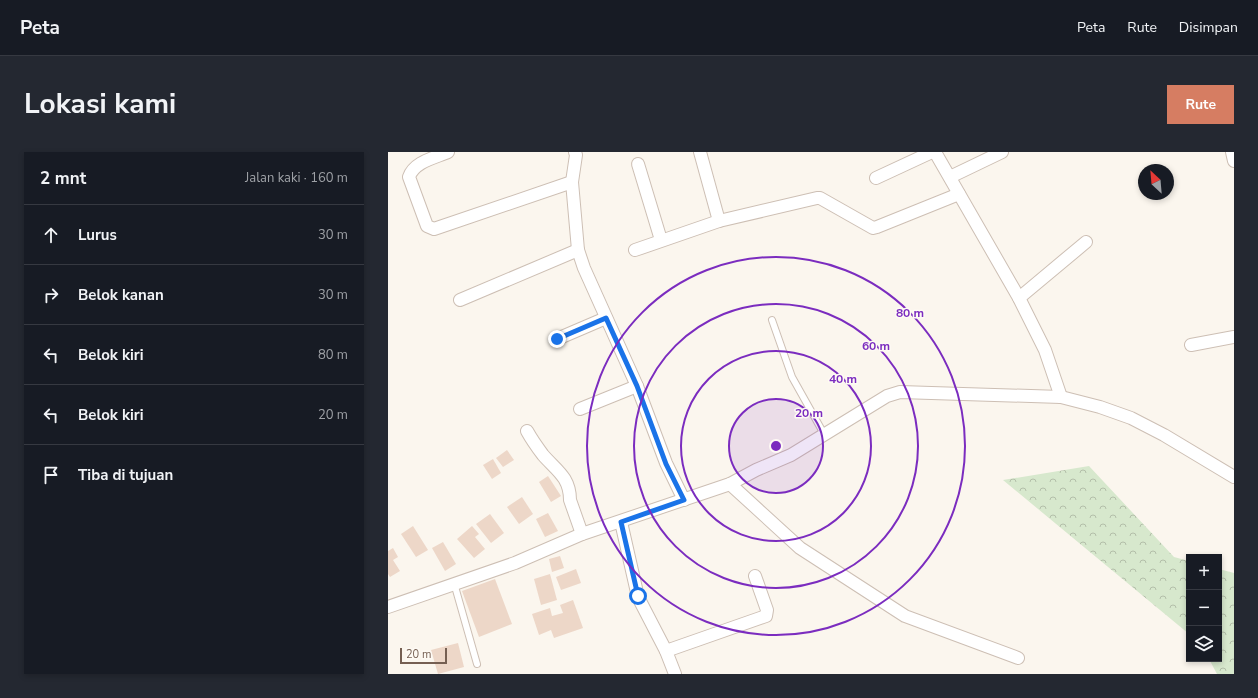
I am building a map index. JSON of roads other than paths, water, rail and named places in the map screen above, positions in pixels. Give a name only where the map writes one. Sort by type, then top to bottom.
[{"type":"street","points":[[448,152],[411,170],[409,177],[427,226],[431,229],[572,182]]},
{"type":"street","points":[[575,152],[576,155],[572,182],[578,250],[584,268],[637,386],[666,464],[684,500]]},
{"type":"street","points":[[700,152],[719,221]]},
{"type":"street","points":[[876,178],[934,152],[950,177],[1019,298],[1045,350],[1062,396]]},
{"type":"street","points":[[950,177],[1002,152]]},
{"type":"street","points":[[1232,152],[1234,161]]},
{"type":"street","points":[[638,164],[661,240]]},
{"type":"street","points":[[636,250],[719,221],[817,198],[820,198],[873,228],[959,194]]},
{"type":"street","points":[[1019,298],[1086,242]]},
{"type":"street","points":[[460,300],[578,250]]},
{"type":"street","points":[[557,339],[606,318]]},
{"type":"street","points":[[1191,345],[1234,337]]},
{"type":"street","points":[[580,409],[637,386]]},
{"type":"street","points":[[388,607],[515,562],[582,534],[730,484],[756,470],[791,455],[887,396],[900,392],[1062,396],[1131,418],[1164,434],[1234,477]]},
{"type":"street","points":[[527,432],[535,445],[560,471],[567,483],[570,500],[582,534]]},
{"type":"street","points":[[730,484],[800,548],[905,616],[1018,658]]},
{"type":"street","points":[[621,522],[638,596],[666,651],[675,674]]},
{"type":"street","points":[[666,651],[766,616],[767,610],[755,576]]},
{"type":"lane","points":[[772,320],[792,377],[824,434]]},
{"type":"lane","points":[[454,583],[477,664]]}]
